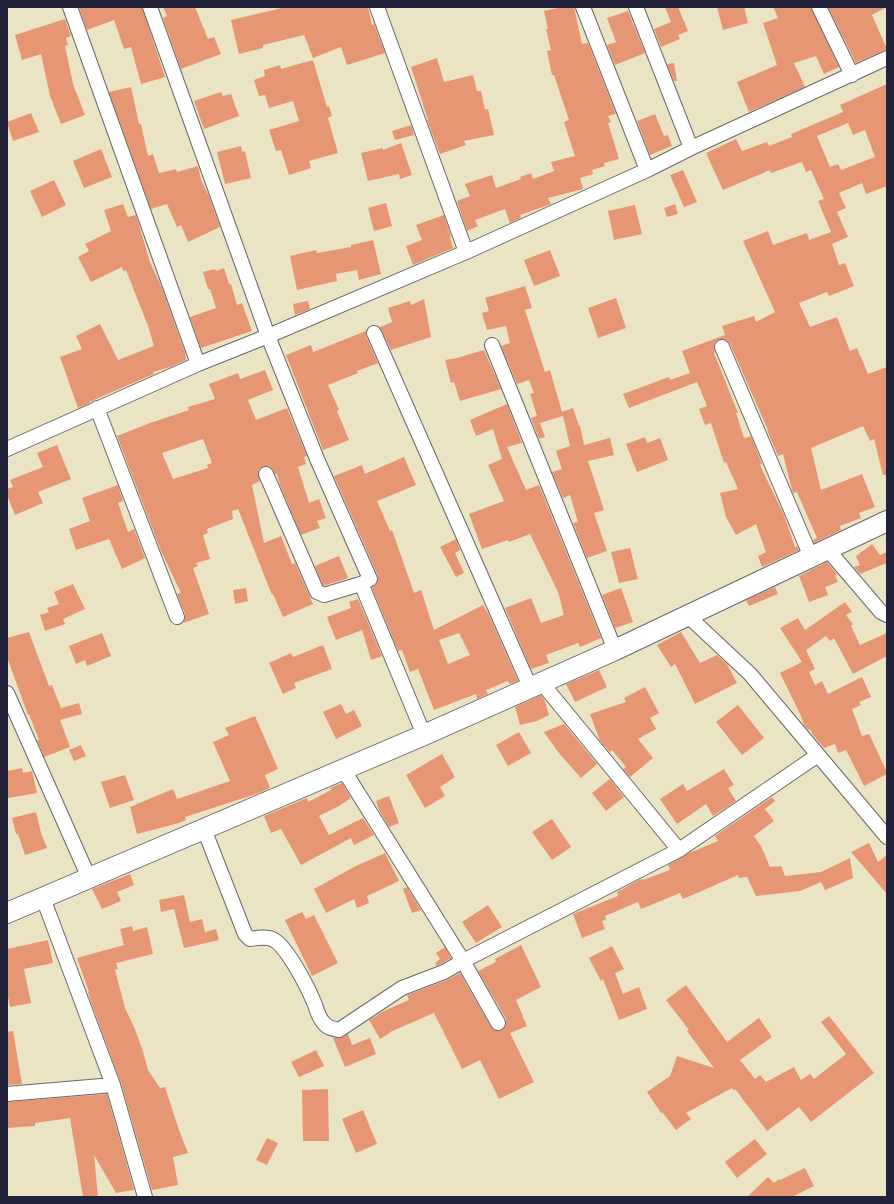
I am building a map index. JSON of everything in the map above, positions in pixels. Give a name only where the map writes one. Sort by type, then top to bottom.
[{"type":"street","points":[[70,7],[198,364]]},
{"type":"street","points":[[150,7],[268,336],[317,460],[370,579],[361,584],[324,595],[317,592],[266,474]]},
{"type":"street","points":[[378,7],[466,252]]},
{"type":"street","points":[[583,7],[647,170]]},
{"type":"street","points":[[636,7],[691,148]]},
{"type":"street","points":[[819,7],[852,75]]},
{"type":"street","points":[[7,449],[198,364],[466,252],[647,170],[691,148],[887,58]]},
{"type":"street","points":[[374,333],[535,685],[679,850]]},
{"type":"street","points":[[492,345],[615,650]]},
{"type":"street","points":[[722,347],[820,553],[881,612],[887,615]]},
{"type":"street","points":[[97,408],[177,617]]},
{"type":"street","points":[[7,913],[424,735],[615,650],[887,521]]},
{"type":"street","points":[[361,584],[424,735]]},
{"type":"street","points":[[688,616],[750,674],[887,837]]},
{"type":"street","points":[[7,693],[89,878]]},
{"type":"street","points":[[204,828],[245,934],[250,939],[263,937],[274,940],[282,948],[293,963],[311,995],[323,1022],[332,1029],[339,1030],[402,988],[444,972],[679,850],[818,755]]},
{"type":"street","points":[[343,769],[464,961],[498,1023]]},
{"type":"street","points":[[42,898],[113,1085],[145,1197]]},
{"type":"street","points":[[7,1094],[113,1085]]},
{"type":"building","points":[[79,7],[142,7],[165,77],[141,84],[131,47],[124,49],[114,20],[87,30]]},
{"type":"building","points":[[163,7],[195,7],[208,39],[214,37],[221,54],[181,69],[163,18],[167,16]]},
{"type":"building","points":[[286,7],[368,7],[372,25],[374,24],[385,53],[347,65],[341,47],[313,58],[304,35],[263,45],[263,48],[239,54],[231,20]]},
{"type":"building","points":[[562,7],[574,7],[582,44],[588,43],[616,114],[608,116],[611,122],[608,123],[619,159],[604,163],[605,166],[592,170],[593,174],[580,178],[583,189],[548,198],[551,204],[520,215],[521,218],[510,223],[505,209],[475,220],[478,226],[467,231],[457,201],[470,196],[465,184],[492,175],[496,188],[521,179],[520,177],[531,173],[533,179],[554,171],[551,162],[575,156],[564,122],[569,120],[554,75],[552,75],[547,51],[551,50],[546,29],[548,29],[544,11]]},
{"type":"building","points":[[665,7],[678,7],[688,31],[678,35],[680,39],[661,47],[654,29],[671,22]]},
{"type":"building","points":[[717,7],[744,7],[748,23],[723,30]]},
{"type":"building","points":[[773,7],[811,7],[839,67],[824,74],[816,56],[794,63],[805,87],[749,112],[737,82],[777,65],[763,23],[778,18]]},
{"type":"building","points":[[828,7],[887,7],[872,15],[887,49],[856,63]]},
{"type":"building","points":[[628,11],[645,53],[615,65],[607,45],[616,42],[607,18]]},
{"type":"building","points":[[65,19],[71,36],[66,38],[68,45],[65,46],[73,84],[85,115],[61,124],[50,96],[41,54],[22,60],[15,35]]},
{"type":"building","points":[[437,58],[444,82],[473,75],[477,91],[481,91],[485,110],[488,109],[494,135],[464,141],[466,145],[440,154],[427,120],[411,67]]},
{"type":"building","points":[[313,60],[327,107],[329,106],[332,116],[328,118],[338,153],[309,161],[311,168],[289,175],[281,150],[276,151],[269,130],[299,121],[293,101],[269,108],[265,95],[259,96],[254,80],[265,76],[264,70],[280,65],[281,69]]},
{"type":"building","points":[[674,63],[677,81],[674,81],[667,64]]},
{"type":"building","points":[[887,84],[887,186],[866,194],[862,183],[839,193],[846,208],[837,212],[848,237],[832,244],[839,265],[845,263],[854,286],[829,296],[827,292],[799,303],[810,327],[837,317],[850,351],[857,348],[868,374],[887,367],[887,475],[883,475],[874,439],[870,441],[863,426],[811,448],[821,490],[862,474],[875,507],[859,513],[861,518],[840,526],[841,530],[814,543],[813,540],[817,538],[797,492],[793,493],[783,454],[778,456],[730,344],[727,340],[723,339],[715,342],[714,353],[738,413],[736,413],[744,438],[751,436],[762,464],[760,465],[784,515],[795,547],[797,546],[799,550],[762,567],[758,556],[766,552],[756,524],[736,535],[726,517],[720,493],[738,489],[726,462],[724,463],[711,423],[705,425],[699,409],[707,406],[697,382],[629,408],[623,394],[669,377],[670,380],[690,373],[682,351],[725,335],[722,326],[754,316],[756,322],[775,312],[743,241],[768,231],[773,245],[807,233],[809,240],[831,232],[818,201],[824,199],[811,170],[806,172],[802,162],[771,173],[770,170],[723,190],[706,153],[736,139],[742,151],[767,142],[769,146],[792,137],[791,134],[843,112],[840,105]],"holes":[[[848,123],[853,135],[865,130],[875,157],[841,170],[838,164],[830,167],[817,136]]]},
{"type":"building","points":[[131,87],[148,156],[153,154],[159,173],[176,169],[177,172],[198,166],[201,180],[209,196],[220,227],[188,242],[181,225],[177,227],[167,204],[151,209],[109,92]]},
{"type":"building","points":[[221,92],[223,96],[231,94],[239,116],[204,129],[194,101]]},
{"type":"building","points":[[31,113],[39,132],[13,141],[7,122]]},
{"type":"building","points":[[655,114],[664,136],[668,135],[672,146],[650,155],[637,121]]},
{"type":"building","points":[[411,125],[414,135],[395,140],[392,131]]},
{"type":"building","points":[[401,143],[412,175],[400,179],[399,174],[368,181],[361,153],[383,148],[383,150]]},
{"type":"building","points":[[241,146],[242,152],[245,151],[251,178],[225,184],[217,152]]},
{"type":"building","points":[[101,149],[112,177],[84,188],[73,161]]},
{"type":"building","points":[[683,170],[697,202],[684,207],[670,175]]},
{"type":"building","points":[[54,180],[66,205],[42,217],[30,191]]},
{"type":"building","points":[[386,203],[392,226],[374,231],[368,208]]},
{"type":"building","points":[[123,204],[128,217],[136,215],[150,262],[162,288],[185,353],[186,360],[153,372],[154,374],[78,408],[60,357],[82,349],[76,336],[100,324],[118,360],[154,346],[148,326],[126,270],[123,271],[122,267],[91,282],[78,257],[89,251],[85,244],[111,231],[104,210]]},
{"type":"building","points":[[675,204],[678,214],[667,217],[664,208]]},
{"type":"building","points":[[635,205],[642,234],[614,240],[608,211]]},
{"type":"building","points":[[444,215],[453,248],[413,265],[406,246],[422,240],[416,225]]},
{"type":"building","points":[[373,240],[381,274],[359,280],[357,270],[336,274],[337,281],[297,290],[290,256],[316,250],[317,253],[351,247],[351,245]]},
{"type":"building","points":[[550,250],[560,276],[534,286],[524,260]]},
{"type":"building","points":[[224,268],[229,284],[231,284],[237,305],[242,303],[252,331],[201,348],[190,317],[216,308],[203,272],[215,269],[216,271]]},
{"type":"building","points":[[525,286],[532,308],[525,310],[545,372],[550,370],[562,412],[573,408],[579,426],[580,425],[584,445],[610,438],[614,455],[588,461],[604,510],[594,513],[607,551],[587,558],[573,523],[578,522],[570,495],[563,498],[552,472],[562,469],[556,451],[570,446],[563,416],[540,423],[545,437],[539,439],[531,418],[537,416],[530,394],[534,393],[529,380],[517,384],[501,346],[510,343],[506,326],[487,330],[482,313],[489,311],[485,298]]},
{"type":"building","points":[[616,298],[626,328],[598,338],[588,308]]},
{"type":"building","points":[[424,299],[431,337],[391,350],[380,327],[392,322],[388,308],[410,301],[411,305]]},
{"type":"building","points":[[308,301],[310,309],[295,315],[293,304]]},
{"type":"building","points":[[366,331],[366,336],[378,363],[328,385],[339,410],[337,411],[349,440],[323,450],[286,355],[311,345],[313,352]]},
{"type":"building","points":[[484,350],[501,389],[460,401],[454,382],[451,383],[445,360]]},
{"type":"building","points":[[265,370],[273,390],[248,400],[256,420],[287,408],[307,456],[304,457],[306,464],[298,467],[309,503],[319,499],[326,518],[317,521],[320,528],[301,535],[280,485],[277,474],[275,474],[271,467],[267,466],[259,469],[258,473],[260,481],[252,485],[264,543],[281,536],[292,564],[295,563],[313,604],[283,617],[273,594],[272,595],[238,509],[232,511],[233,519],[207,529],[208,533],[203,535],[210,559],[196,563],[198,566],[193,568],[209,614],[183,623],[185,614],[177,594],[181,593],[161,551],[117,436],[189,410],[188,407],[215,399],[209,384],[238,373],[240,379]],"holes":[[[203,439],[212,463],[207,465],[208,468],[173,479],[162,453]]]},
{"type":"building","points":[[507,404],[522,443],[507,447],[526,490],[539,485],[601,638],[580,647],[578,643],[546,655],[549,663],[531,669],[505,608],[531,598],[541,623],[564,615],[558,592],[530,534],[509,542],[508,540],[482,549],[469,514],[504,501],[488,465],[502,459],[493,429],[476,436],[470,420]]},
{"type":"building","points":[[645,437],[647,443],[660,438],[668,460],[637,472],[626,444]]},
{"type":"building","points":[[57,445],[71,479],[38,492],[43,503],[15,515],[7,495],[7,489],[13,487],[10,480],[43,467],[37,453]]},
{"type":"building","points":[[404,457],[416,485],[377,501],[390,531],[392,530],[414,593],[421,590],[434,630],[483,605],[489,615],[518,681],[509,684],[508,681],[486,690],[488,694],[477,699],[476,694],[434,710],[418,669],[410,672],[402,650],[398,651],[372,588],[377,583],[378,576],[334,476],[362,465],[365,474]],"holes":[[[459,633],[470,655],[448,664],[439,640]]]},
{"type":"building","points":[[118,485],[123,501],[118,503],[128,532],[134,529],[145,558],[122,569],[109,539],[76,550],[69,529],[90,521],[82,498]]},
{"type":"building","points":[[456,539],[460,550],[455,553],[464,573],[456,577],[440,547]]},
{"type":"building","points":[[872,544],[880,555],[887,552],[887,563],[860,574],[854,567],[860,565],[856,556]]},
{"type":"building","points":[[630,548],[638,579],[619,583],[611,552]]},
{"type":"building","points":[[339,556],[348,578],[323,586],[315,566]]},
{"type":"building","points":[[827,562],[837,574],[835,575],[838,582],[825,587],[828,595],[809,602],[799,576]]},
{"type":"building","points":[[73,584],[85,609],[63,619],[65,624],[45,631],[40,615],[49,612],[47,608],[59,604],[54,592]]},
{"type":"building","points":[[775,587],[778,594],[749,606],[746,600]]},
{"type":"building","points":[[246,588],[248,601],[235,604],[233,590]]},
{"type":"building","points":[[621,588],[633,622],[615,628],[602,595]]},
{"type":"building","points":[[358,599],[382,656],[371,660],[362,630],[336,640],[327,617],[351,608],[349,602]]},
{"type":"building","points":[[845,602],[852,612],[846,615],[853,624],[851,626],[860,645],[887,633],[887,656],[853,674],[834,638],[830,641],[826,636],[806,650],[815,669],[809,672],[815,685],[822,681],[828,694],[862,677],[871,697],[859,702],[861,705],[852,709],[862,736],[869,734],[887,774],[864,786],[846,750],[838,753],[835,744],[824,748],[810,729],[808,730],[804,725],[780,673],[802,662],[780,628],[798,618],[805,630]]},
{"type":"building","points":[[29,632],[49,686],[52,685],[61,708],[79,703],[82,714],[60,720],[70,747],[44,757],[37,740],[39,740],[29,714],[28,715],[7,657],[7,638]]},
{"type":"building","points":[[681,632],[700,663],[717,655],[727,664],[737,683],[695,704],[675,664],[671,667],[657,645]]},
{"type":"building","points":[[102,633],[111,656],[87,666],[85,660],[76,664],[69,646]]},
{"type":"building","points":[[323,645],[332,669],[294,683],[296,688],[283,694],[269,663],[291,653],[293,657]]},
{"type":"building","points":[[599,670],[607,687],[575,702],[566,684]]},
{"type":"building","points":[[645,687],[659,713],[650,718],[656,729],[638,739],[653,758],[630,777],[623,769],[626,767],[612,750],[610,752],[600,741],[590,714],[626,702],[624,698]]},
{"type":"building","points":[[541,695],[545,701],[549,715],[537,721],[520,725],[515,707]]},
{"type":"building","points":[[341,704],[346,714],[354,710],[362,726],[336,739],[323,712]]},
{"type":"building","points":[[738,705],[764,738],[742,755],[716,722]]},
{"type":"building","points":[[255,716],[278,769],[265,775],[270,788],[185,817],[186,820],[179,823],[137,834],[130,807],[173,789],[177,799],[230,781],[213,742],[229,735],[225,728]]},
{"type":"building","points":[[564,724],[597,764],[581,778],[558,752],[544,732]]},
{"type":"building","points":[[519,732],[531,753],[508,766],[496,745]]},
{"type":"building","points":[[81,745],[86,756],[74,761],[69,750]]},
{"type":"building","points":[[442,754],[455,777],[440,787],[445,796],[425,808],[406,775]]},
{"type":"building","points":[[22,768],[23,773],[32,771],[37,793],[8,798],[7,771]]},
{"type":"building","points":[[724,769],[734,785],[728,788],[736,801],[713,816],[706,804],[677,824],[660,799],[683,784],[687,791]]},
{"type":"building","points":[[125,775],[134,800],[110,808],[101,782]]},
{"type":"building","points":[[610,779],[624,797],[606,811],[592,793]]},
{"type":"building","points":[[342,783],[351,798],[319,816],[329,835],[363,818],[374,835],[354,845],[351,838],[301,865],[281,829],[271,833],[264,816],[307,798],[308,802],[331,790],[330,788]]},
{"type":"building","points":[[389,796],[399,823],[389,827],[379,810],[376,801]]},
{"type":"building","points":[[772,797],[775,801],[765,809],[774,821],[754,836],[761,846],[770,867],[781,866],[785,876],[821,872],[850,858],[853,878],[825,890],[821,882],[800,891],[756,896],[747,877],[739,878],[738,875],[683,899],[680,893],[641,909],[638,902],[605,916],[606,920],[602,921],[605,929],[582,938],[573,914],[618,896],[617,892],[639,880],[643,880],[670,870],[668,865],[689,853],[718,841],[715,836]]},
{"type":"building","points":[[36,812],[41,833],[47,848],[25,855],[18,834],[16,834],[12,818]]},
{"type":"building","points":[[552,819],[571,847],[552,860],[532,832]]},
{"type":"building","points":[[869,843],[878,862],[887,855],[887,894],[851,852]]},
{"type":"building","points":[[385,853],[399,881],[367,896],[369,903],[357,908],[354,899],[326,913],[314,889],[356,866]]},
{"type":"building","points":[[130,874],[134,885],[117,892],[121,901],[102,909],[92,889]]},
{"type":"building","points":[[407,887],[421,910],[412,913],[403,889]]},
{"type":"building","points":[[184,895],[190,922],[202,919],[205,932],[216,929],[219,940],[184,948],[174,909],[161,912],[159,900]]},
{"type":"building","points":[[488,905],[502,927],[476,943],[462,922]]},
{"type":"building","points":[[302,912],[306,919],[314,915],[338,963],[312,976],[285,920]]},
{"type":"building","points":[[132,926],[133,931],[147,927],[153,954],[116,963],[118,969],[115,970],[125,1008],[142,1048],[148,1070],[160,1088],[165,1087],[188,1153],[173,1157],[178,1185],[152,1190],[121,1083],[91,1002],[77,958],[124,945],[120,929]]},
{"type":"building","points":[[48,940],[53,963],[24,969],[31,1003],[10,1007],[7,992],[7,949]]},
{"type":"building","points":[[521,945],[541,987],[516,1000],[527,1026],[510,1033],[534,1082],[499,1099],[480,1060],[462,1069],[434,1013],[390,1032],[380,1039],[369,1020],[386,1010],[409,1000],[407,995],[447,980],[460,973],[491,1027],[498,1031],[502,1030],[505,1027],[506,1019],[478,971],[496,962],[495,959]]},
{"type":"building","points":[[612,946],[624,969],[615,973],[623,994],[639,987],[647,1009],[619,1020],[603,979],[601,981],[589,958]]},
{"type":"building","points":[[445,947],[451,958],[437,966],[435,963],[440,959],[436,953]]},
{"type":"building","points":[[686,985],[727,1042],[759,1018],[772,1037],[740,1060],[755,1079],[760,1075],[766,1082],[794,1067],[801,1080],[810,1074],[814,1079],[846,1054],[821,1022],[829,1016],[874,1073],[811,1122],[799,1107],[767,1131],[735,1089],[734,1091],[732,1088],[686,1113],[691,1119],[676,1130],[662,1112],[661,1113],[647,1092],[670,1076],[677,1056],[714,1068],[687,1031],[689,1030],[666,1000]]},
{"type":"building","points":[[13,1031],[22,1084],[7,1085],[7,1032]]},
{"type":"building","points":[[348,1034],[352,1045],[370,1038],[376,1054],[345,1067],[333,1038],[343,1037]]},
{"type":"building","points":[[316,1050],[324,1066],[299,1077],[291,1062]]},
{"type":"building","points":[[328,1089],[329,1141],[303,1141],[302,1090]]},
{"type":"building","points":[[107,1094],[134,1190],[116,1193],[94,1155],[98,1197],[83,1197],[70,1118],[35,1123],[35,1126],[7,1128],[7,1102]]},
{"type":"building","points":[[363,1110],[377,1144],[356,1153],[342,1119]]},
{"type":"building","points":[[267,1138],[278,1143],[267,1165],[256,1160]]},
{"type":"building","points":[[755,1139],[767,1154],[737,1178],[725,1162]]},
{"type":"building","points":[[805,1168],[814,1186],[792,1197],[747,1197],[768,1177],[774,1183],[779,1179],[780,1180]]}]
